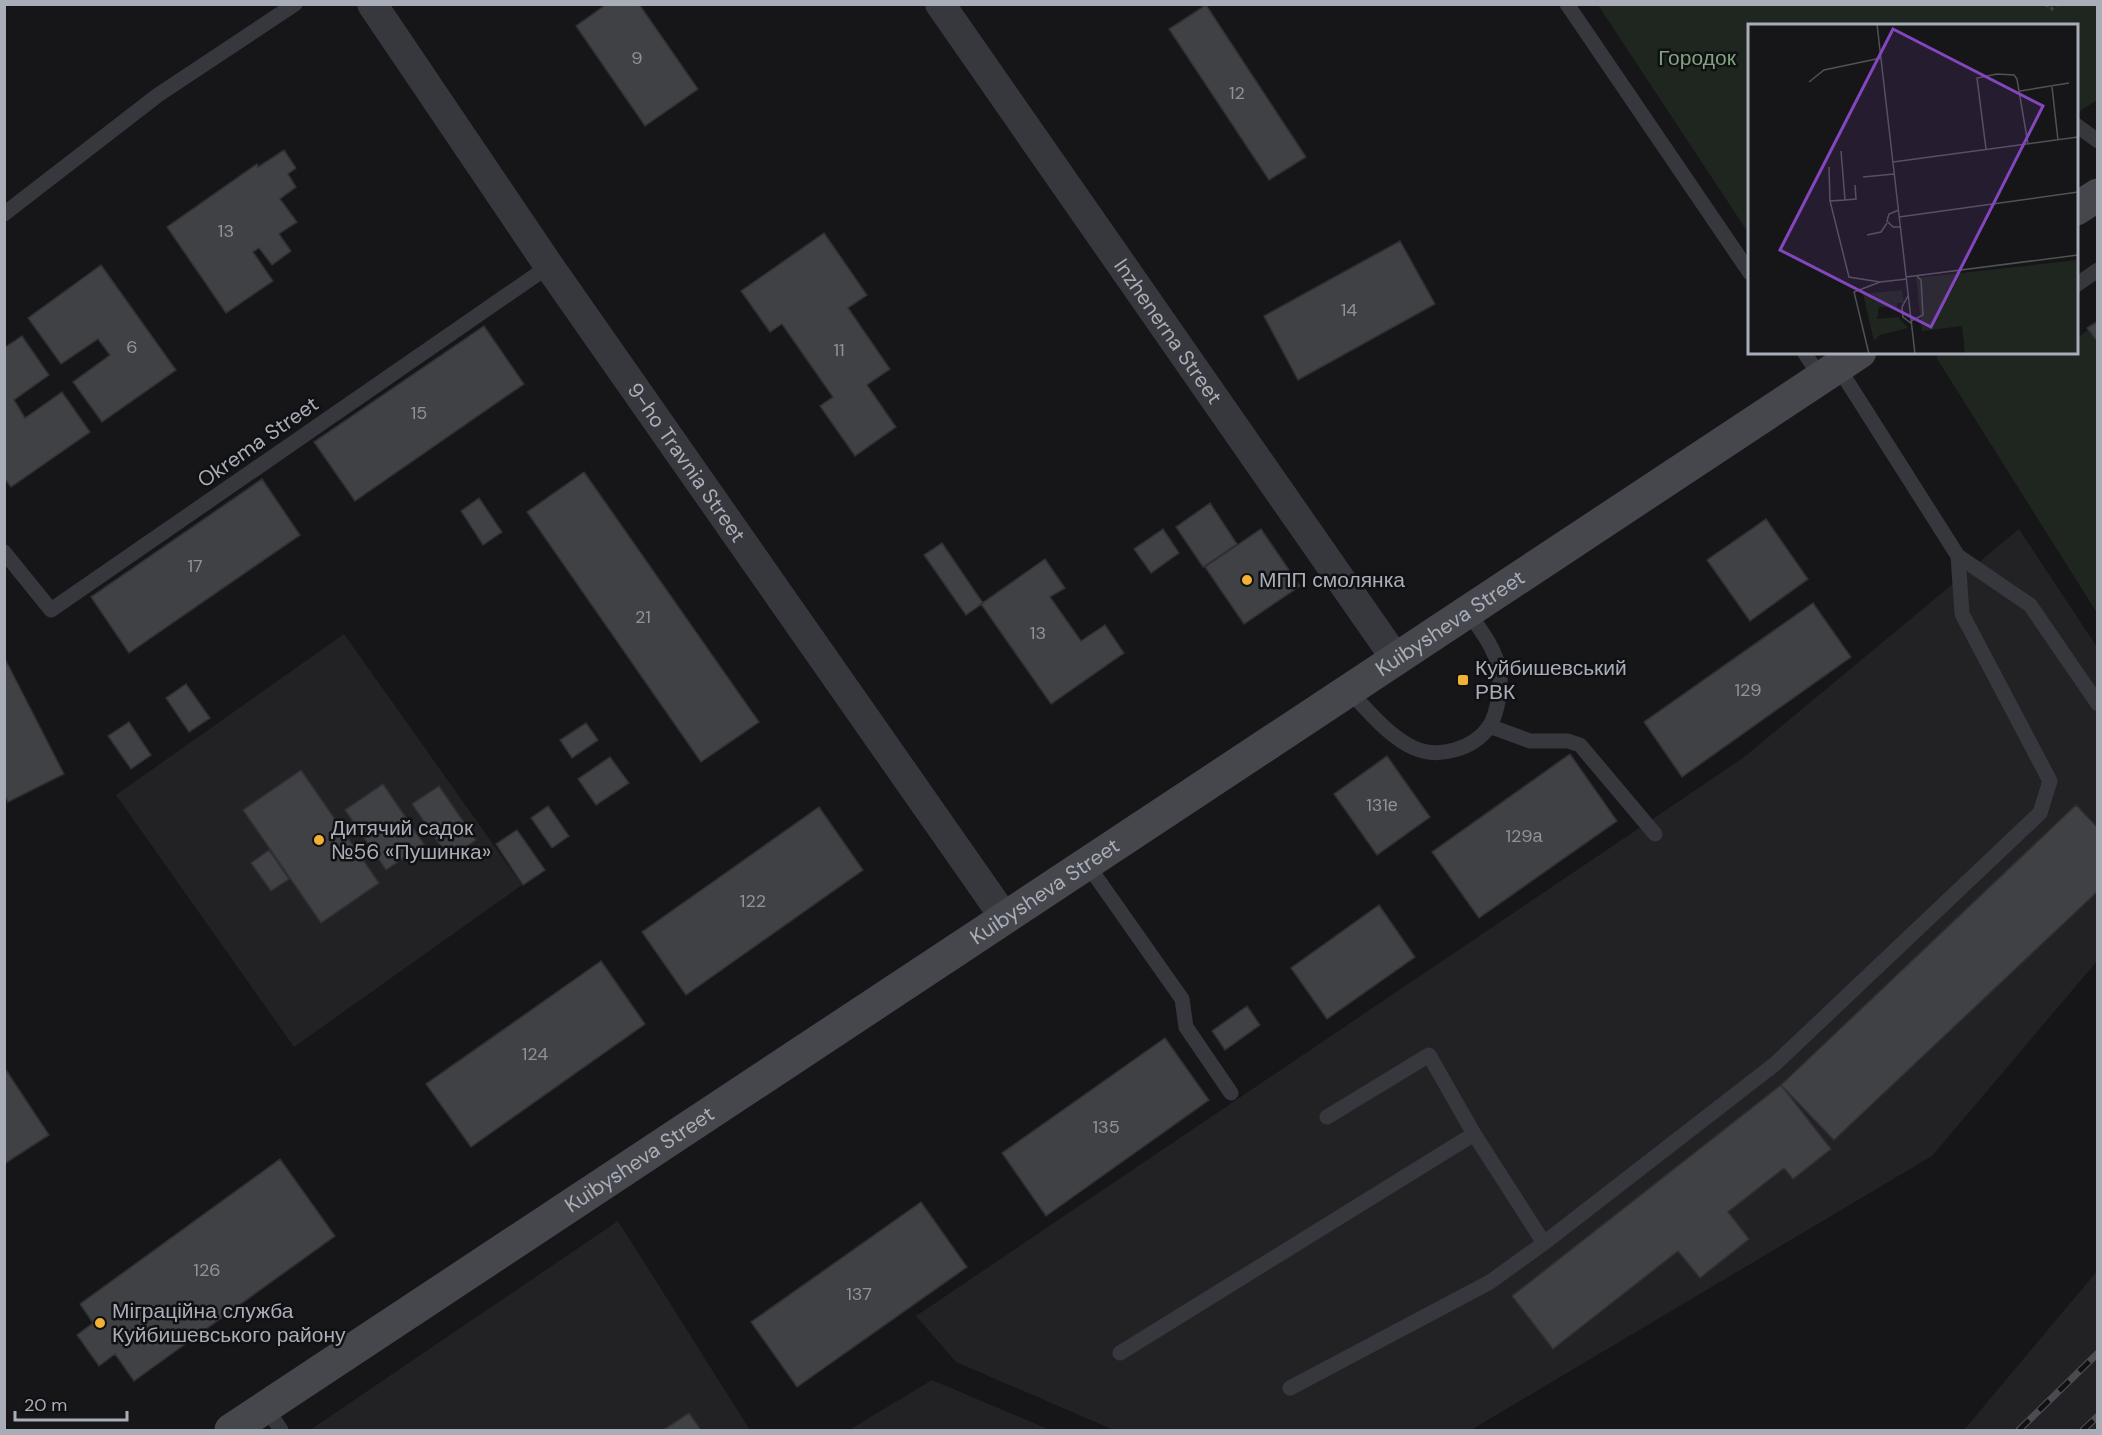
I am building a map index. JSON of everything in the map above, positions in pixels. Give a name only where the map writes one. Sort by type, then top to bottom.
[{"type":"main road","points":[[2078,208],[2097,195]]},
{"type":"main road","name":"Kuibysheva Street","points":[[231,1431],[273,1419],[1005,918],[1468,612],[1831,362]]},
{"type":"street","name":"9-ho Travnia Street","points":[[372,4],[549,266],[1005,918]]},
{"type":"street","name":"Inzhenerna Street","points":[[940,4],[1396,659]]},
{"type":"lane","points":[[4,214],[158,95],[295,4]]},
{"type":"lane","points":[[1567,4],[1748,272]]},
{"type":"lane","points":[[2078,127],[2097,141]]},
{"type":"lane","name":"Okrema Street","points":[[4,552],[51,610],[549,266]]},
{"type":"lane","points":[[2078,284],[2097,270]]},
{"type":"lane","points":[[1831,362],[1958,556],[2030,605],[2097,704]]},
{"type":"lane","points":[[1290,1388],[1490,1282],[1544,1244],[1775,1064],[2040,813],[2050,781],[1962,614],[1958,556]]},
{"type":"lane","points":[[1349,691],[1394,736],[1416,749],[1439,754],[1475,740],[1489,726],[1498,700],[1499,669],[1487,640],[1468,612]]},
{"type":"lane","points":[[1489,726],[1530,741],[1568,741],[1580,745],[1655,834]]},
{"type":"lane","points":[[1087,864],[1182,999],[1186,1028],[1231,1093]]},
{"type":"lane","points":[[1327,1117],[1429,1055],[1474,1134],[1544,1244]]},
{"type":"lane","points":[[1120,1353],[1474,1134]]},
{"type":"path","points":[[2047,4],[2050,10],[2059,4]]},
{"type":"shaded area","points":[[2019,529],[2097,647],[2097,961],[1932,1156],[1471,1430],[1114,1430],[956,1362],[916,1316],[1743,758]]},
{"type":"shaded area","name":"Дитячий садок №56 «Пушинка»","points":[[344,634],[522,885],[294,1047],[116,795]]},
{"type":"shaded area","points":[[618,1221],[750,1430],[310,1430]]},
{"type":"shaded area","points":[[2097,1271],[2097,1430],[1964,1430]]},
{"type":"shaded area","points":[[932,1380],[1050,1430],[849,1430]]},
{"type":"green space","name":"Городок","points":[[1598,5],[2097,5],[2097,100],[2078,112],[2078,24],[1748,24],[1748,232]]},
{"type":"green space","points":[[2088,330],[2098,345],[2097,613],[1936,357],[1940,354],[2078,354],[2078,337]]},
{"type":"building","points":[[607,4],[639,4],[698,89],[645,126],[576,26]]},
{"type":"building","points":[[1206,5],[1306,157],[1269,180],[1169,29]]},
{"type":"building","points":[[284,150],[296,168],[288,174],[296,187],[280,199],[297,222],[279,234],[291,251],[272,265],[259,248],[253,252],[273,281],[226,313],[167,227],[257,164],[258,167]]},
{"type":"building","points":[[824,233],[867,295],[848,308],[890,369],[867,385],[896,427],[855,456],[820,406],[833,397],[782,324],[770,332],[741,291]]},
{"type":"building","points":[[1400,241],[1435,304],[1298,380],[1264,316]]},
{"type":"building","points":[[101,265],[176,370],[102,422],[73,382],[110,355],[98,339],[61,364],[28,318]]},
{"type":"building","points":[[2098,321],[2098,343],[2087,328]]},
{"type":"building","points":[[484,326],[524,384],[355,501],[314,442]]},
{"type":"building","points":[[22,336],[49,375],[14,400],[25,418],[62,392],[90,432],[11,487],[4,478],[4,348]]},
{"type":"building","points":[[584,472],[759,722],[701,762],[527,512]]},
{"type":"building","points":[[262,479],[300,535],[129,653],[91,597]]},
{"type":"building","points":[[479,498],[502,532],[483,545],[461,511]]},
{"type":"building","points":[[1210,503],[1237,544],[1203,567],[1176,527]]},
{"type":"building","points":[[1766,519],[1808,579],[1750,621],[1707,560]]},
{"type":"building","points":[[1163,529],[1179,553],[1151,573],[1134,549]]},
{"type":"building","points":[[1261,529],[1300,586],[1244,624],[1205,567]]},
{"type":"building","points":[[942,543],[983,603],[966,615],[924,555]]},
{"type":"building","points":[[1045,559],[1065,588],[1050,597],[1081,641],[1105,625],[1124,653],[1051,704],[981,604]]},
{"type":"building","points":[[1813,603],[1851,657],[1682,777],[1644,722]]},
{"type":"building","points":[[4,657],[64,774],[8,802],[4,794]]},
{"type":"building","points":[[186,684],[210,718],[189,732],[166,698]]},
{"type":"building","points":[[129,722],[151,755],[131,769],[108,736]]},
{"type":"building","points":[[586,723],[598,740],[572,758],[560,740]]},
{"type":"building","points":[[1570,754],[1617,821],[1479,918],[1432,852]]},
{"type":"building","points":[[1387,756],[1430,817],[1377,855],[1334,794]]},
{"type":"building","points":[[610,757],[629,783],[596,805],[578,779]]},
{"type":"building","points":[[301,770],[379,883],[321,923],[243,810]]},
{"type":"building","points":[[383,784],[424,844],[386,870],[345,810]]},
{"type":"building","points":[[439,786],[476,840],[449,858],[412,804]]},
{"type":"building","points":[[2076,805],[2098,828],[2098,891],[1834,1140],[1781,1085]]},
{"type":"building","points":[[548,806],[569,836],[552,848],[531,818]]},
{"type":"building","points":[[819,807],[863,870],[686,995],[642,932]]},
{"type":"building","points":[[517,830],[545,870],[523,885],[496,844]]},
{"type":"building","points":[[269,850],[289,879],[271,891],[251,863]]},
{"type":"building","points":[[1379,905],[1415,957],[1327,1019],[1291,968]]},
{"type":"building","points":[[601,961],[645,1024],[471,1147],[426,1084]]},
{"type":"building","points":[[1247,1006],[1260,1025],[1225,1050],[1212,1031]]},
{"type":"building","points":[[1165,1038],[1209,1100],[1046,1216],[1002,1153]]},
{"type":"building","points":[[4,1067],[49,1135],[4,1164]]},
{"type":"building","points":[[1781,1085],[1831,1149],[1793,1179],[1784,1168],[1728,1212],[1749,1239],[1700,1278],[1678,1251],[1553,1349],[1512,1296]]},
{"type":"building","points":[[280,1159],[335,1236],[134,1381],[115,1354],[99,1366],[77,1335],[93,1323],[80,1304]]},
{"type":"building","points":[[921,1202],[967,1267],[797,1387],[751,1322]]},
{"type":"building","points":[[689,1413],[701,1430],[663,1430]]},
{"type":"railway","points":[[2019,1430],[2098,1353]]},
{"type":"railway","points":[[2083,1430],[2098,1416]]},
{"type":"place","name":"МПП смолянка","points":[[1247,580]]},
{"type":"place","name":"Куйбишевський РВК","points":[[1463,680]]},
{"type":"place","name":"Дитячий садок №56 «Пушинка»","points":[[319,840]]},
{"type":"place","name":"Міграційна служба Куйбишевського району","points":[[100,1323]]}]
